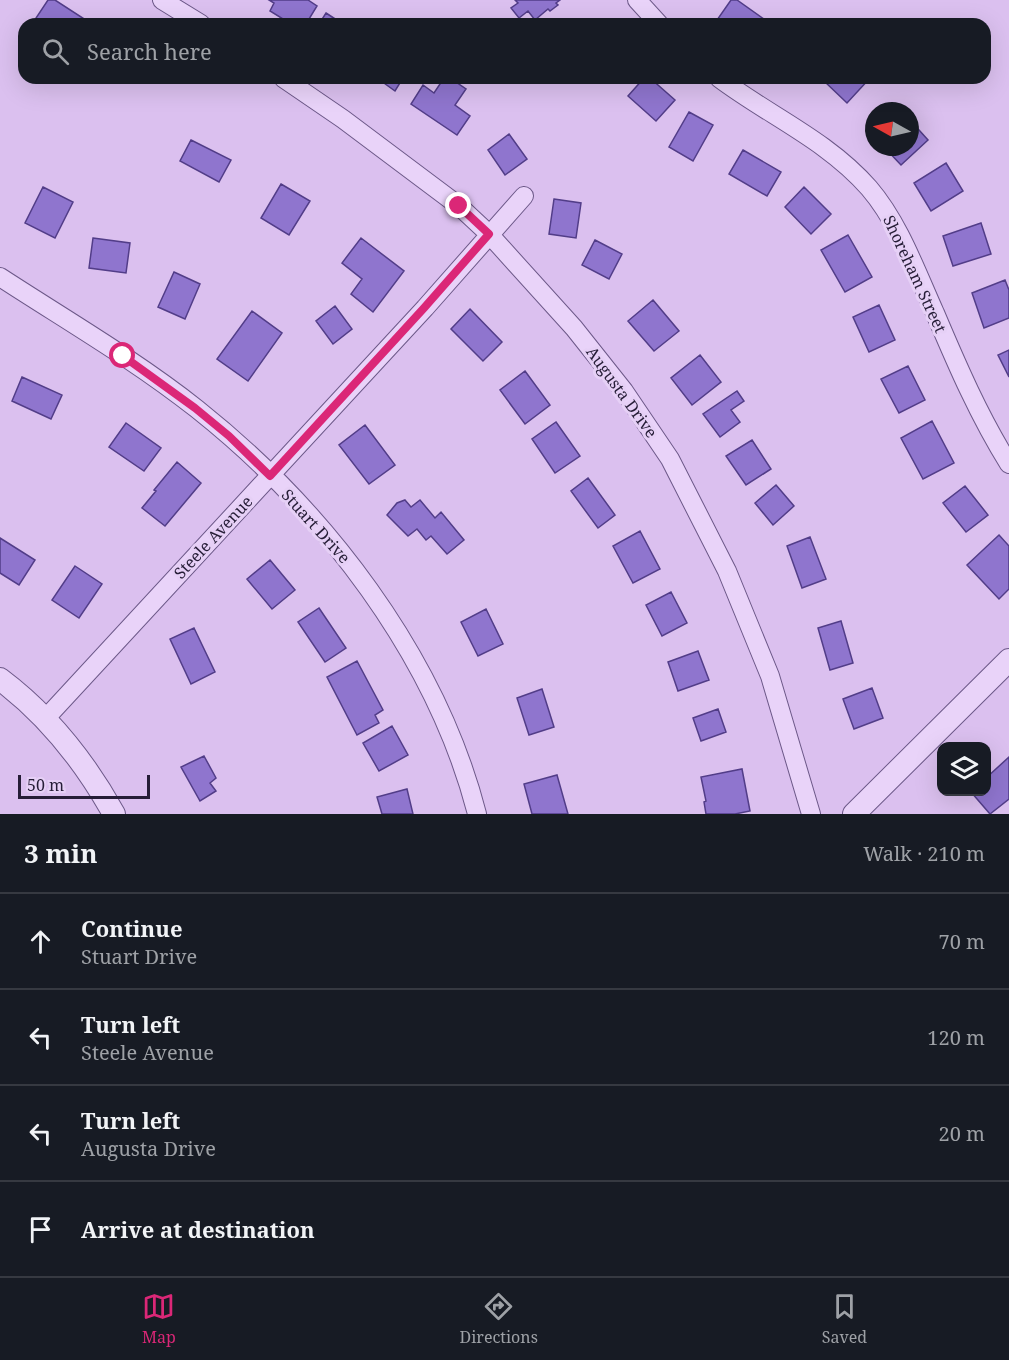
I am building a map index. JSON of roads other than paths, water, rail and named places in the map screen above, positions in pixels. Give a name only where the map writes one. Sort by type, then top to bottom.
[{"type":"street","points":[[162,0],[191,18]]},
{"type":"street","points":[[637,0],[653,18]]},
{"type":"street","name":"Augusta Drive","points":[[292,84],[352,125],[459,206],[489,234],[574,328],[624,391],[670,459],[727,571],[770,675],[811,814]]},
{"type":"street","name":"Shoreham Street","points":[[727,84],[822,146],[847,166],[880,202],[921,280],[972,396],[1009,464]]},
{"type":"street","name":"Steele Avenue","points":[[46,718],[424,308],[524,196]]},
{"type":"street","name":"Stuart Drive","points":[[0,277],[123,356],[195,408],[229,436],[327,534],[362,578],[392,623],[454,742],[477,814]]},
{"type":"street","points":[[854,814],[1009,660]]},
{"type":"street","points":[[0,679],[46,718],[93,779],[114,814]]}]
